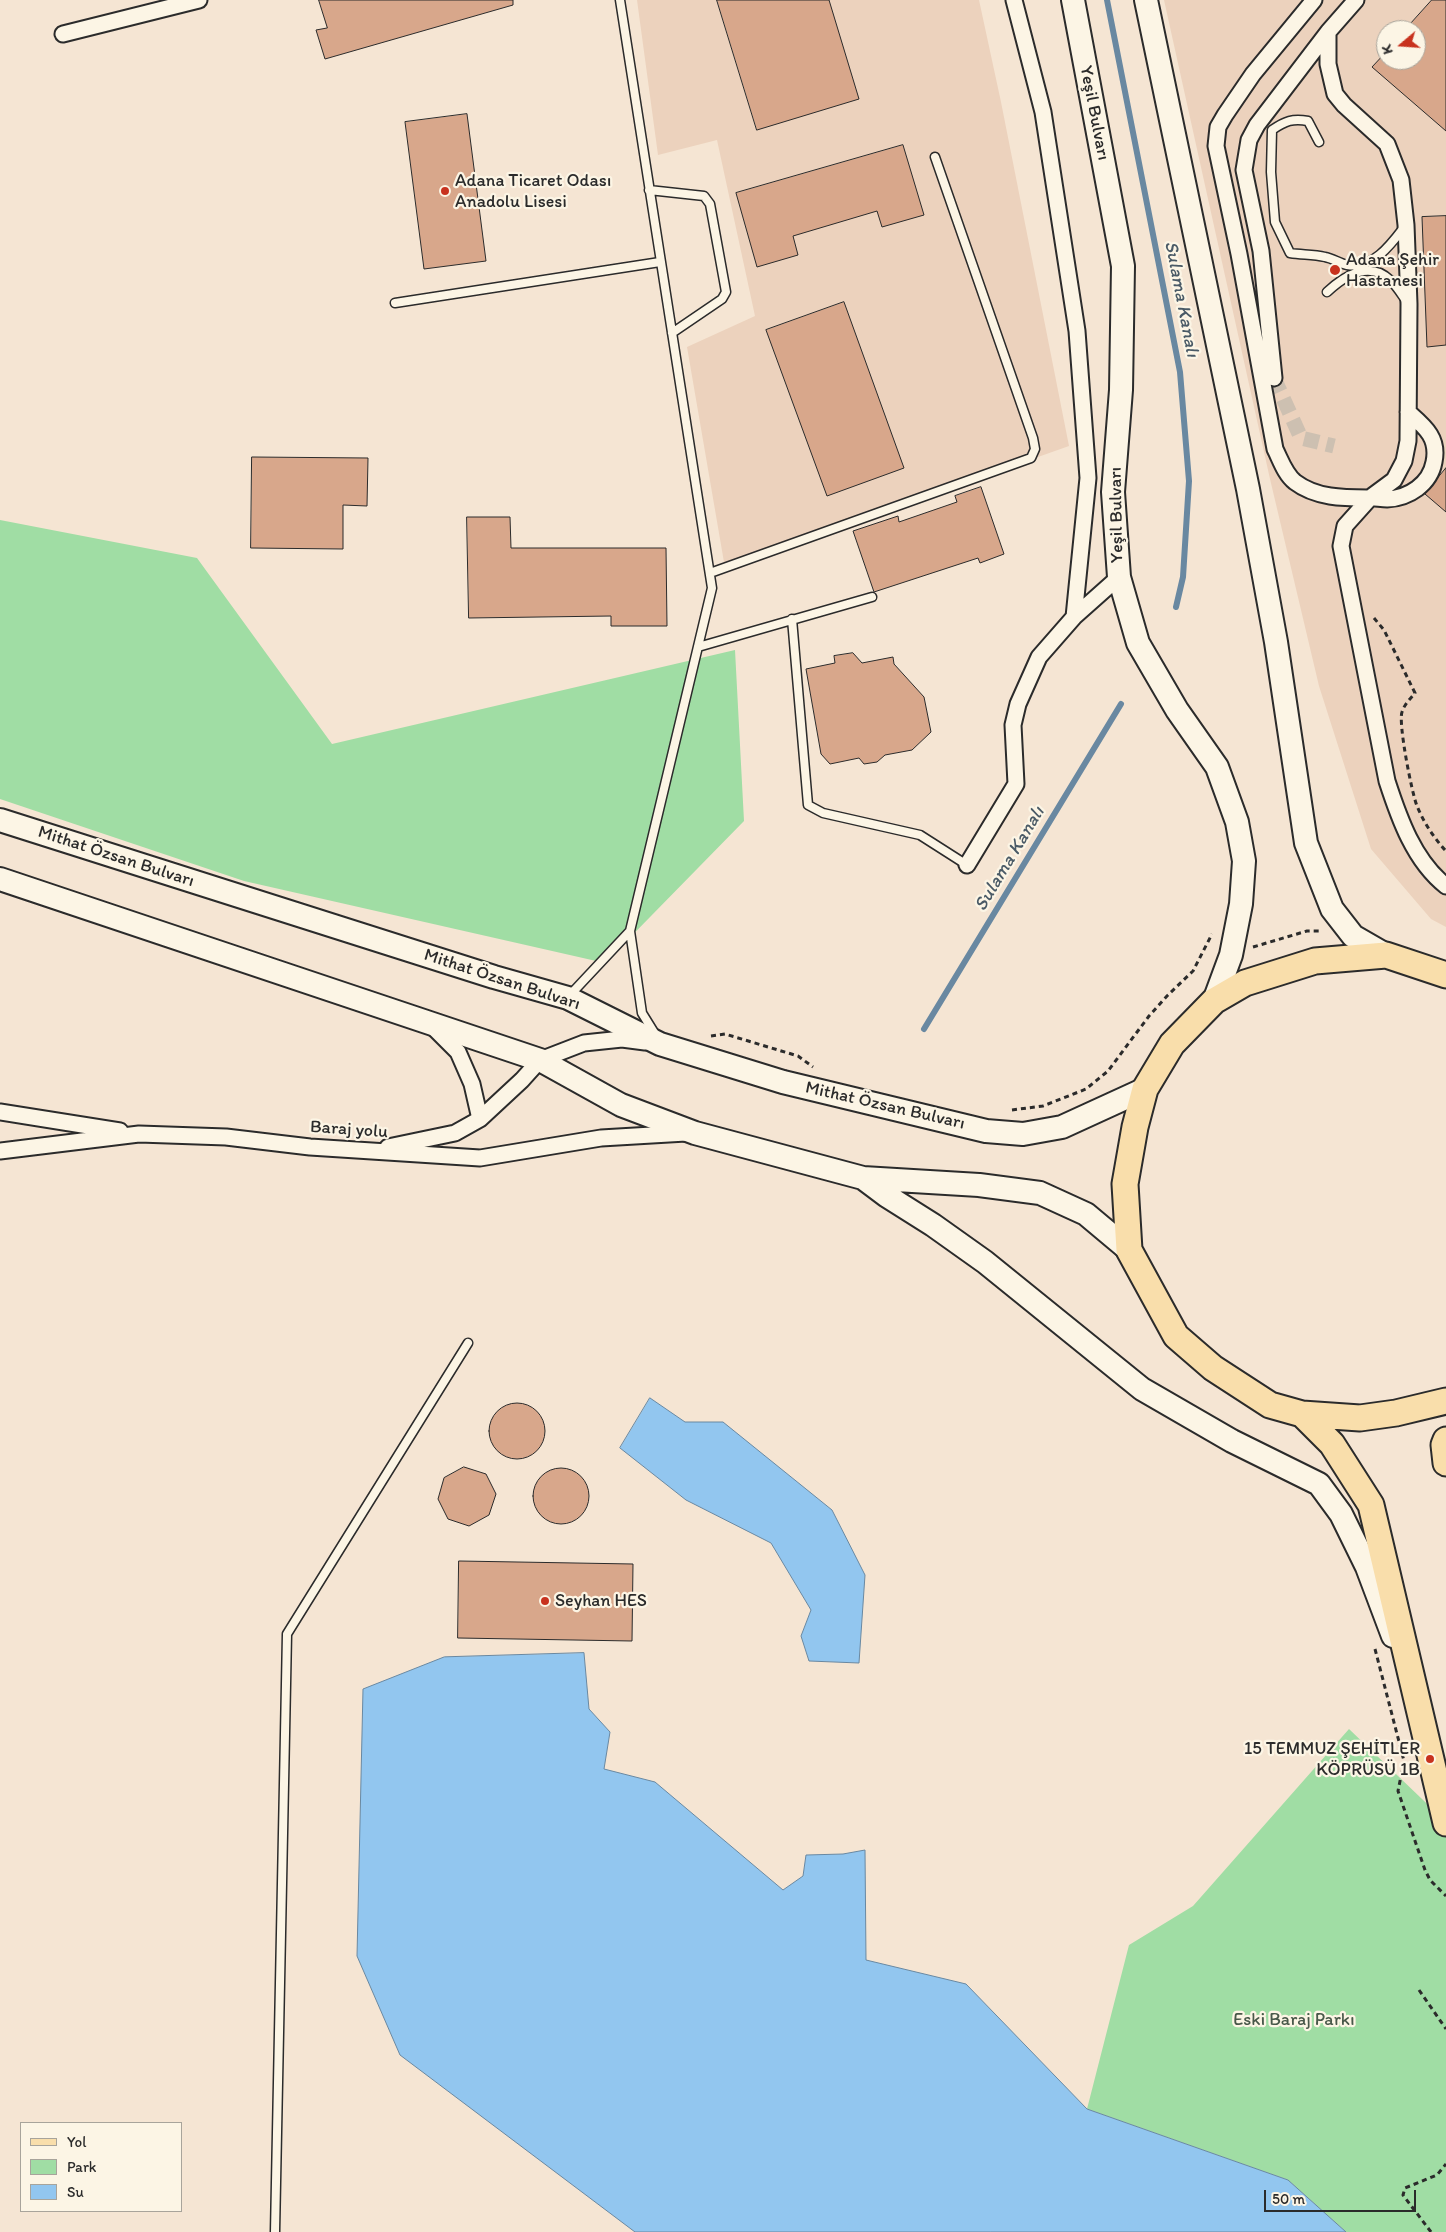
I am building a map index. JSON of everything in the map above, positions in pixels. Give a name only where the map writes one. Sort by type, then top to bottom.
[{"type":"main road","name":"Yeşil Bulvarı","points":[[1073,0],[1123,266],[1121,390],[1113,492],[1118,577],[1138,643],[1177,710],[1218,767],[1237,822],[1244,861],[1242,904],[1231,956],[1214,1001]]},
{"type":"main road","points":[[1146,0],[1248,489],[1276,642],[1306,843],[1332,909],[1353,936],[1386,956],[1446,975]]},
{"type":"main road","name":"Mithat Özsan Bulvarı","points":[[0,820],[484,974],[568,998],[660,1044],[783,1082],[986,1131],[1023,1134],[1062,1127],[1145,1089]]},
{"type":"main road","points":[[0,879],[540,1060],[621,1105],[695,1133],[862,1178],[979,1185],[1040,1193],[1086,1214],[1129,1250],[1176,1336],[1213,1368],[1270,1405],[1302,1414],[1360,1418],[1396,1413],[1446,1401]]},
{"type":"main road","points":[[1129,1250],[1125,1184],[1135,1127],[1145,1089],[1172,1044],[1214,1001],[1245,983],[1315,961],[1386,956]]},
{"type":"main road","points":[[862,1178],[985,1262],[1142,1389],[1232,1442],[1318,1484],[1341,1514],[1367,1567],[1415,1695]]},
{"type":"main road","points":[[1302,1414],[1332,1444],[1370,1505],[1446,1823]]},
{"type":"main road","points":[[1446,1440],[1444,1444],[1446,1463]]},
{"type":"street","points":[[63,34],[199,0]]},
{"type":"street","points":[[1014,0],[1043,112],[1077,331],[1088,478],[1074,617]]},
{"type":"street","points":[[1314,0],[1253,74],[1225,115],[1218,127],[1216,146],[1239,254],[1275,450],[1285,471],[1295,482],[1322,495],[1388,499],[1406,495],[1422,485],[1432,472],[1436,453],[1434,442],[1428,429],[1408,412]]},
{"type":"street","points":[[1274,378],[1260,251],[1244,170],[1245,156],[1249,140],[1257,125],[1328,32],[1356,0]]},
{"type":"street","points":[[1328,32],[1328,64],[1335,94],[1344,105],[1387,144],[1401,180],[1406,225],[1409,304],[1408,441],[1404,461],[1394,480],[1371,498],[1345,526],[1341,546],[1387,780],[1398,814],[1419,856],[1424,864],[1446,886]]},
{"type":"street","points":[[967,865],[1016,784],[1013,725],[1018,704],[1039,657],[1074,617],[1118,577]]},
{"type":"street","points":[[429,1023],[458,1052],[472,1084],[480,1119]]},
{"type":"street","points":[[370,1150],[455,1133],[480,1119],[522,1080],[540,1060],[584,1043],[622,1039],[660,1044]]},
{"type":"street","points":[[0,1112],[139,1134]]},
{"type":"street","name":"Baraj yolu","points":[[0,1151],[139,1134],[226,1138],[310,1147],[480,1158],[601,1138],[695,1133]]},
{"type":"lane","points":[[620,0],[712,588],[630,931],[642,1013],[660,1044]]},
{"type":"lane","points":[[1319,142],[1308,121],[1296,119],[1284,121],[1272,130],[1271,172],[1275,222],[1290,252],[1325,257],[1347,265],[1360,264],[1375,258],[1391,244],[1406,225]]},
{"type":"lane","points":[[710,573],[1031,458],[1035,449],[1033,438],[935,157]]},
{"type":"lane","points":[[649,190],[704,196],[710,204],[726,292],[722,299],[672,333]]},
{"type":"lane","points":[[395,302],[660,262]]},
{"type":"lane","points":[[1327,292],[1351,273],[1365,270],[1379,272],[1390,280],[1409,304]]},
{"type":"lane","points":[[698,647],[872,597]]},
{"type":"lane","points":[[792,619],[808,805],[823,813],[920,835],[967,865]]},
{"type":"lane","points":[[568,998],[630,931]]},
{"type":"lane","points":[[275,2232],[287,1634],[468,1343]]},
{"type":"path","points":[[1384,630],[1415,694],[1407,701],[1401,713],[1401,727],[1416,804],[1434,839],[1446,851]]},
{"type":"path","points":[[1011,1111],[1043,1106],[1086,1090],[1108,1071],[1149,1016],[1193,971],[1214,928]]},
{"type":"path","points":[[1193,971],[1231,956],[1307,932],[1348,929]]},
{"type":"path","points":[[706,1037],[725,1034],[798,1056],[820,1072]]},
{"type":"path","points":[[1373,1642],[1404,1761],[1398,1791],[1424,1870],[1430,1880],[1446,1896]]},
{"type":"path","points":[[1419,1990],[1446,2029]]},
{"type":"path","points":[[1431,2232],[1403,2195],[1405,2188],[1437,2176],[1446,2164]]},
{"type":"shaded area","points":[[637,0],[979,0],[1069,446],[725,568],[687,347],[755,316],[717,140],[658,155]]},
{"type":"shaded area","name":"Adana Şehir Hastanesi","points":[[1164,0],[1446,0],[1446,927],[1431,919],[1371,849],[1319,686],[1270,479]]},
{"type":"green space","points":[[0,520],[197,558],[332,744],[735,650],[744,821],[605,963],[244,881],[0,799]]},
{"type":"green space","name":"Eski Baraj Parkı","points":[[1349,1729],[1446,1822],[1446,2232],[1346,2232],[1288,2180],[1087,2109],[1129,1945],[1193,1906]]},
{"type":"water","points":[[650,1398],[685,1422],[723,1422],[832,1510],[865,1575],[859,1663],[809,1661],[801,1636],[811,1610],[771,1543],[686,1500],[620,1448]]},
{"type":"water","points":[[584,1653],[589,1709],[610,1732],[604,1769],[655,1782],[783,1890],[803,1876],[806,1855],[843,1854],[865,1850],[866,1960],[966,1984],[1087,2109],[1288,2180],[1346,2232],[635,2232],[400,2055],[357,1956],[363,1689],[444,1657]]},
{"type":"building","points":[[319,0],[513,0],[513,5],[325,59],[316,30],[327,28]]},
{"type":"building","points":[[717,0],[829,0],[859,99],[757,130]]},
{"type":"building","points":[[1432,0],[1446,0],[1446,131],[1372,67],[1376,63],[1376,70],[1426,70],[1426,20],[1414,20]]},
{"type":"building","name":"Adana Ticaret Odası Anadolu Lisesi","points":[[467,114],[486,261],[424,269],[405,122]]},
{"type":"building","points":[[903,145],[924,215],[882,227],[877,211],[793,236],[798,255],[757,267],[736,193]]},
{"type":"building","points":[[1446,216],[1446,345],[1427,347],[1422,217]]},
{"type":"building","points":[[844,302],[904,468],[827,496],[766,330]]},
{"type":"building","points":[[252,457],[368,458],[367,506],[343,505],[343,549],[251,548]]},
{"type":"building","points":[[1446,468],[1446,512],[1425,494]]},
{"type":"building","points":[[981,487],[1004,554],[980,563],[978,558],[874,592],[853,531],[898,516],[899,522],[957,502],[955,496]]},
{"type":"building","points":[[467,517],[510,517],[511,548],[666,548],[667,626],[611,626],[611,616],[469,618]]},
{"type":"building","points":[[853,653],[862,663],[893,657],[894,664],[924,697],[931,732],[912,750],[885,755],[877,762],[864,764],[859,758],[830,764],[821,754],[806,669],[835,663],[834,656]]},
{"type":"building","points":[[517,1403],[528,1405],[537,1411],[543,1420],[545,1431],[543,1442],[537,1451],[528,1457],[517,1459],[506,1457],[497,1451],[491,1442],[489,1431],[491,1420],[497,1411],[506,1405]]},
{"type":"building","points":[[464,1467],[486,1474],[496,1494],[489,1515],[469,1526],[448,1519],[438,1499],[444,1478]]},
{"type":"building","points":[[561,1468],[572,1470],[581,1476],[587,1485],[589,1496],[587,1507],[581,1516],[572,1522],[561,1524],[550,1522],[541,1516],[535,1507],[533,1496],[535,1485],[541,1476],[550,1470]]},
{"type":"building","name":"Seyhan HES","points":[[459,1561],[633,1564],[632,1641],[458,1638]]},
{"type":"waterway","name":"Sulama Kanalı","points":[[1107,0],[1180,372],[1189,481],[1183,577],[1176,607]]},
{"type":"waterway","name":"Sulama Kanalı","points":[[924,1029],[1121,704]]},
{"type":"tunnel","points":[[1274,378],[1301,438],[1334,446]]},
{"type":"place","name":"Adana Ticaret Odası Anadolu Lisesi","points":[[445,191]]},
{"type":"place","name":"Adana Şehir Hastanesi","points":[[1335,270]]},
{"type":"place","name":"Seyhan HES","points":[[545,1601]]},
{"type":"place","name":"15 TEMMUZ ŞEHİTLER KÖPRÜSÜ 1B","points":[[1430,1759]]}]
